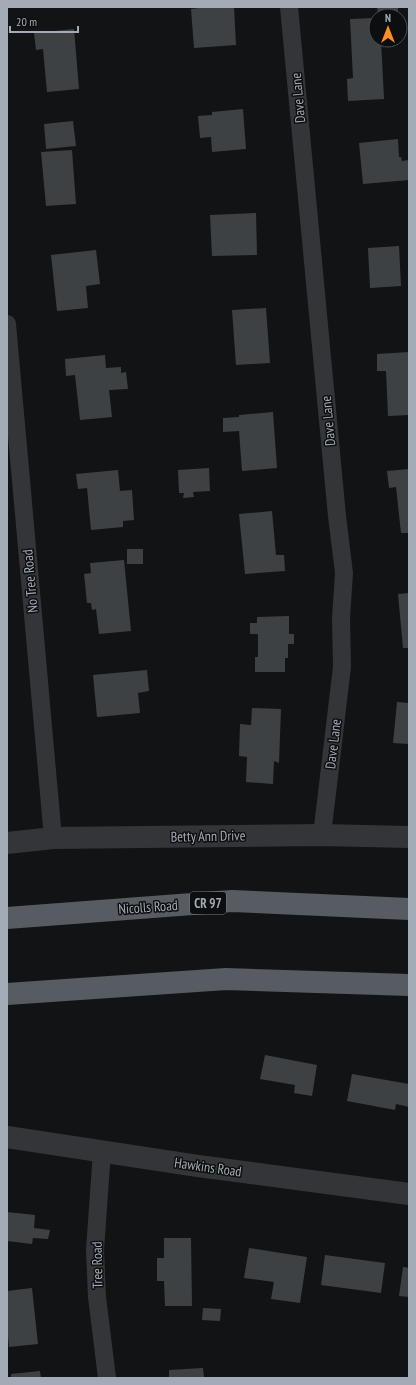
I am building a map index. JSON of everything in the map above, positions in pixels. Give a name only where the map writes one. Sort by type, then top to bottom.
[{"type":"highway","name":"Nicolls Road","points":[[7,918],[232,901],[409,909]]},
{"type":"highway","points":[[7,994],[226,979],[409,985]]},
{"type":"street","name":"Dave Lane","points":[[289,7],[337,516],[344,573],[341,618],[342,667],[322,835]]},
{"type":"street","name":"No Tree Road","points":[[7,324],[53,838]]},
{"type":"street","name":"Betty Ann Drive","points":[[7,843],[53,838],[322,835],[409,837]]},
{"type":"street","name":"Hawkins Road","points":[[7,1137],[198,1166],[409,1194]]},
{"type":"street","name":"Tree Road","points":[[102,1151],[95,1250],[98,1297],[107,1378]]},
{"type":"building","points":[[206,7],[234,7],[236,45],[194,48],[191,9]]},
{"type":"building","points":[[377,7],[398,7],[398,8]]},
{"type":"building","points":[[368,18],[368,48],[381,48],[384,99],[348,101],[347,79],[353,78],[350,19]]},
{"type":"building","points":[[74,29],[79,89],[47,92],[43,49],[36,50],[34,33]]},
{"type":"building","points":[[243,109],[246,149],[212,152],[211,137],[200,138],[198,116],[212,115],[212,112]]},
{"type":"building","points":[[73,121],[76,146],[46,149],[44,124]]},
{"type":"building","points":[[398,139],[399,157],[401,157],[402,161],[409,160],[409,180],[363,184],[359,143]]},
{"type":"building","points":[[72,150],[76,204],[46,206],[41,152]]},
{"type":"building","points":[[256,213],[257,255],[212,256],[210,215]]},
{"type":"building","points":[[399,246],[401,286],[370,288],[368,248]]},
{"type":"building","points":[[96,250],[100,284],[86,286],[88,308],[57,311],[51,255]]},
{"type":"building","points":[[266,308],[270,363],[236,365],[232,310]]},
{"type":"building","points":[[409,352],[409,415],[388,416],[386,371],[377,371],[377,354]]},
{"type":"building","points":[[105,355],[106,368],[121,367],[121,373],[126,372],[128,389],[109,390],[112,417],[80,420],[75,375],[66,376],[65,359]]},
{"type":"building","points":[[273,412],[277,468],[242,471],[239,431],[223,432],[223,418]]},
{"type":"building","points":[[209,468],[210,491],[193,492],[194,497],[183,498],[184,493],[179,493],[178,470]]},
{"type":"building","points":[[409,469],[409,533],[401,533],[396,487],[389,488],[387,471]]},
{"type":"building","points":[[118,470],[120,491],[132,490],[134,520],[123,521],[123,527],[91,530],[87,488],[78,489],[76,474]]},
{"type":"building","points":[[272,511],[276,555],[284,555],[285,571],[245,574],[239,514]]},
{"type":"building","points":[[127,549],[143,549],[143,564],[127,564]]},
{"type":"building","points":[[124,560],[131,631],[99,634],[96,609],[92,610],[91,603],[87,603],[84,574],[91,573],[90,563]]},
{"type":"building","points":[[409,593],[409,648],[403,648],[398,594]]},
{"type":"building","points":[[289,616],[289,634],[294,634],[294,644],[288,644],[288,658],[285,658],[285,672],[255,672],[255,657],[258,657],[258,634],[250,634],[250,623],[257,623],[257,617]]},
{"type":"building","points":[[147,670],[149,691],[138,693],[140,713],[97,717],[93,675]]},
{"type":"building","points":[[397,702],[409,703],[409,744],[393,743]]},
{"type":"building","points":[[252,708],[281,709],[279,763],[274,761],[273,784],[246,782],[247,757],[239,756],[240,724],[251,725]]},
{"type":"building","points":[[265,1055],[317,1065],[312,1096],[294,1093],[295,1085],[260,1079]]},
{"type":"building","points":[[352,1074],[409,1084],[409,1107],[396,1104],[395,1110],[347,1101]]},
{"type":"building","points":[[7,1212],[35,1215],[34,1228],[50,1230],[48,1239],[33,1238],[32,1244],[7,1241]]},
{"type":"building","points":[[164,1238],[191,1238],[192,1306],[165,1306],[164,1281],[157,1281],[157,1258],[164,1258]]},
{"type":"building","points":[[249,1248],[307,1257],[300,1303],[271,1299],[274,1282],[244,1278]]},
{"type":"building","points":[[325,1255],[385,1263],[381,1293],[321,1285]]},
{"type":"building","points":[[403,1267],[409,1268],[409,1297],[399,1296]]},
{"type":"building","points":[[32,1288],[38,1344],[9,1347],[7,1325],[7,1291]]},
{"type":"building","points":[[203,1308],[221,1309],[220,1321],[202,1320]]},
{"type":"building","points":[[203,1368],[204,1378],[169,1378],[169,1370]]},
{"type":"building","points":[[40,1371],[41,1378],[11,1378],[11,1374]]}]
